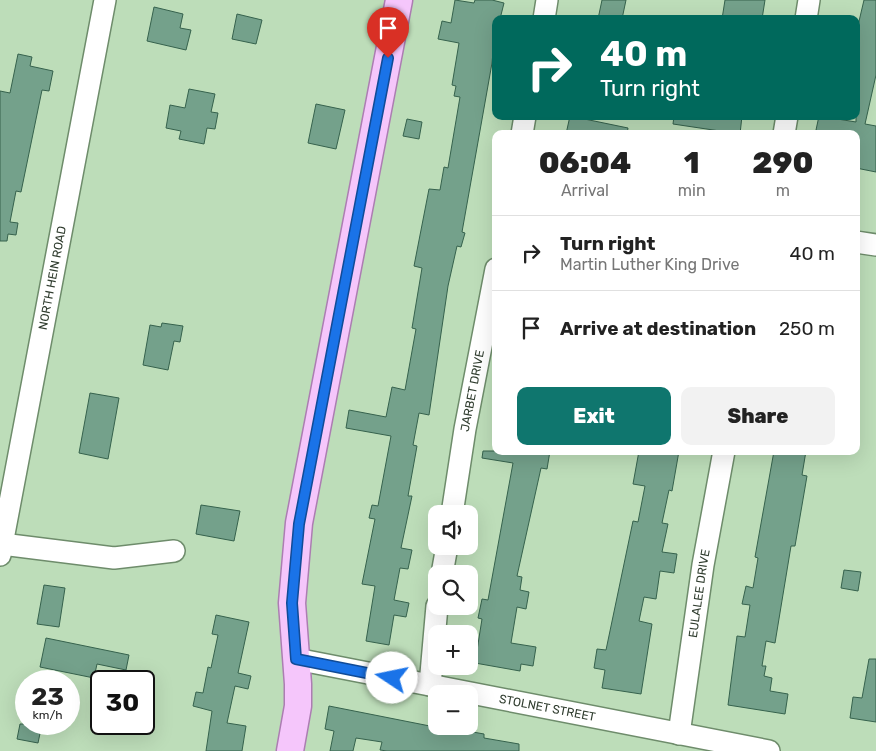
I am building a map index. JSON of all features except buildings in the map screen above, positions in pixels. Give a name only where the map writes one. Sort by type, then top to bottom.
[{"type":"main road","points":[[290,751],[298,706],[292,603],[299,524],[399,0]]},
{"type":"street","name":"NORTH HEIN ROAD","points":[[1,548],[105,0]]},
{"type":"street","points":[[545,15],[547,0]]},
{"type":"street","points":[[807,15],[809,0]]},
{"type":"street","points":[[860,243],[876,246]]},
{"type":"street","name":"JARBET DRIVE","points":[[453,505],[465,429],[492,290]]},
{"type":"street","name":"EULALEE DRIVE","points":[[679,734],[703,565],[723,455]]},
{"type":"street","points":[[1,548],[114,558],[174,551]]},
{"type":"street","points":[[430,685],[436,615]]},
{"type":"street","name":"STOLNET STREET","points":[[296,659],[430,685]]},
{"type":"street","name":"STOLNET STREET","points":[[478,694],[769,751]]},
{"type":"route","points":[[388,58],[299,524],[292,603],[296,659],[392,678]]}]
